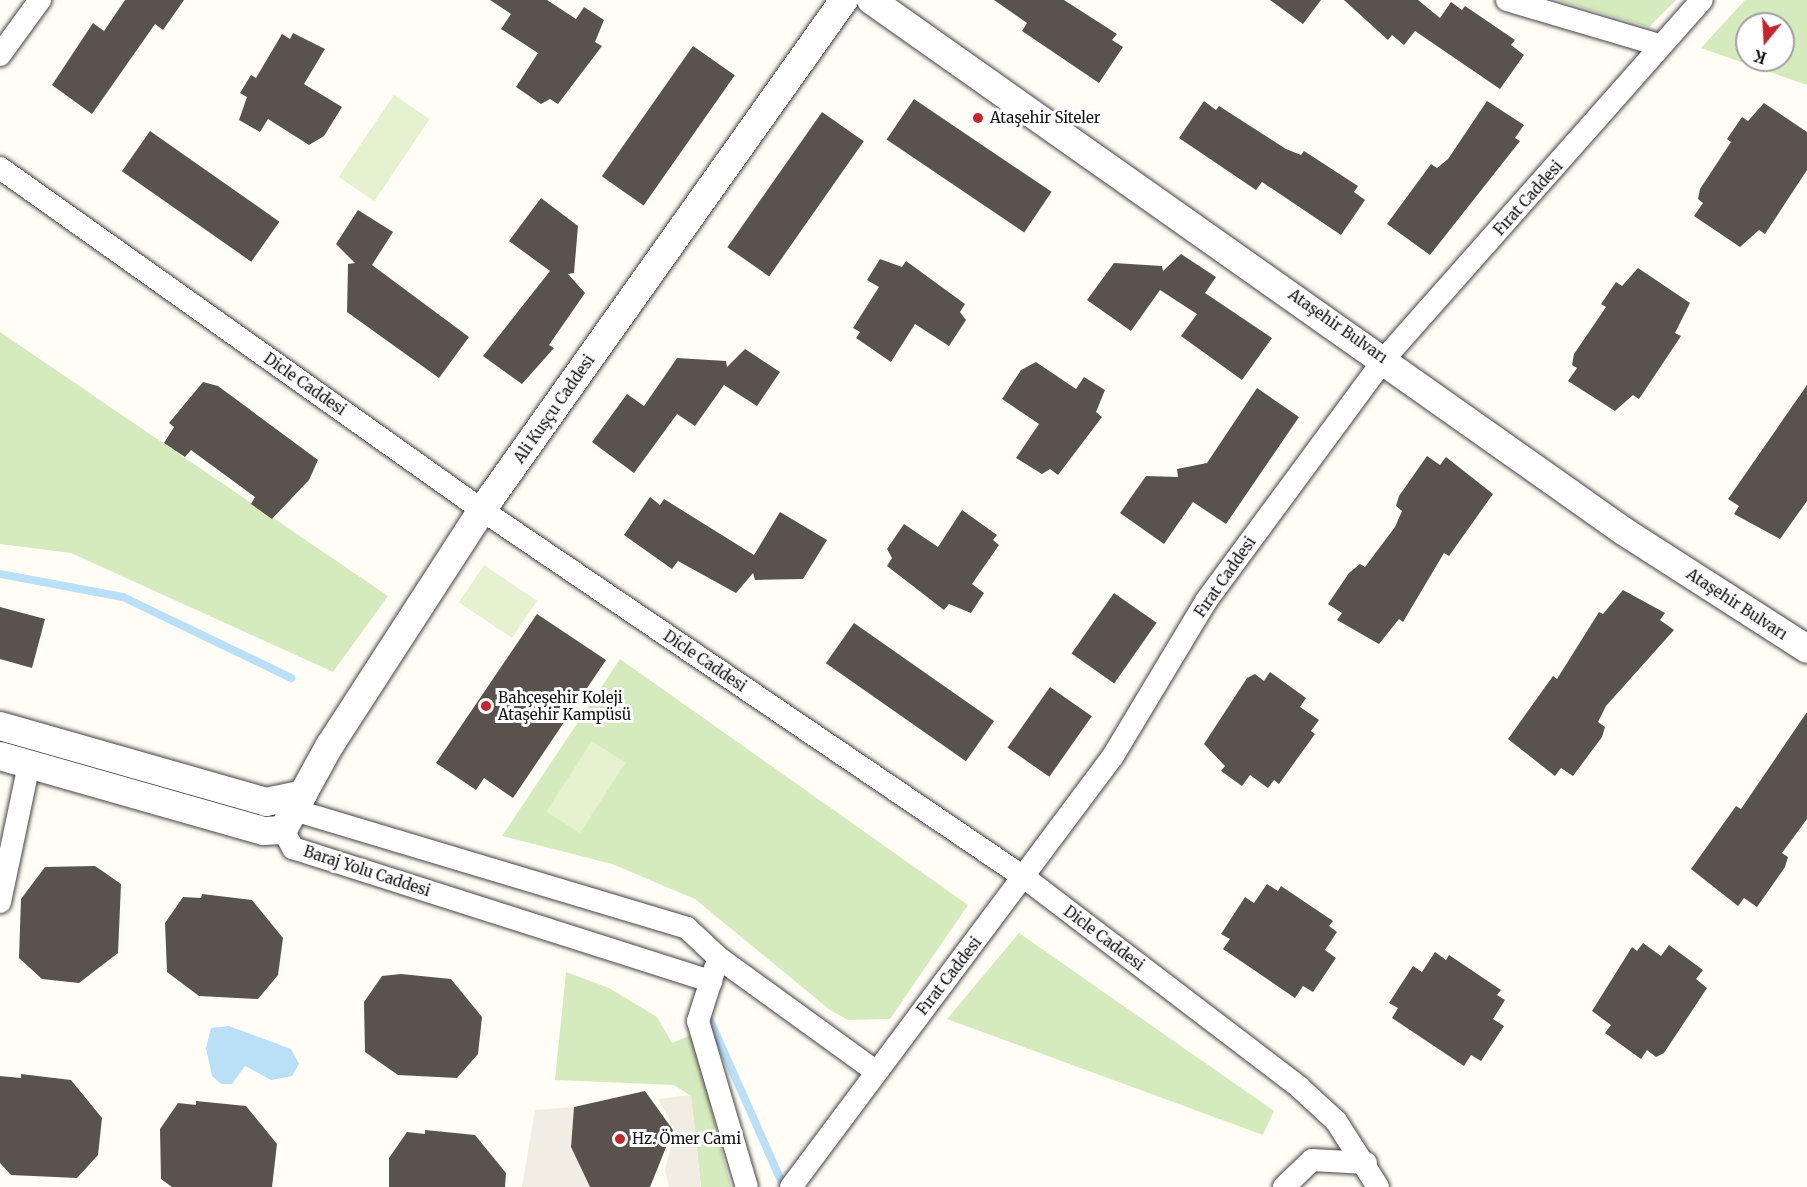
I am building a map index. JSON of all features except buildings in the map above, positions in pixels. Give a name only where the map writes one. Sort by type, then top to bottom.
[{"type":"street","points":[[0,55],[40,0]]},
{"type":"street","name":"Ali Kuşçu Caddesi","points":[[293,811],[482,510],[844,0]]},
{"type":"street","name":"Ataşehir Bulvarı","points":[[871,0],[1385,358],[1625,532],[1807,649]]},
{"type":"street","points":[[1507,0],[1659,45]]},
{"type":"street","name":"Fırat Caddesi","points":[[794,1182],[875,1071],[1025,878],[1113,756],[1206,601],[1385,358],[1659,45],[1702,0]]},
{"type":"street","name":"Dicle Caddesi","points":[[0,168],[482,510],[1025,878],[1299,1087],[1336,1121],[1366,1163],[1378,1187]]},
{"type":"street","points":[[0,726],[266,802],[687,928],[719,958],[875,1071]]},
{"type":"street","points":[[0,902],[36,736]]},
{"type":"street","points":[[0,756],[264,831],[293,811]]},
{"type":"street","name":"Baraj Yolu Caddesi","points":[[293,811],[293,848],[711,981]]},
{"type":"street","points":[[719,958],[698,1021],[747,1187]]},
{"type":"street","points":[[1288,1181],[1312,1160],[1328,1157],[1366,1163]]},
{"type":"green space","points":[[1557,0],[1676,0],[1649,27]]},
{"type":"green space","points":[[1745,0],[1807,0],[1807,85],[1770,72],[1795,72],[1795,12],[1735,12],[1735,60],[1701,48]]},
{"type":"green space","points":[[394,95],[430,119],[374,201],[339,177]]},
{"type":"green space","points":[[0,332],[388,596],[333,672],[71,553],[0,544]]},
{"type":"green space","points":[[484,565],[537,601],[512,638],[459,602]]},
{"type":"green space","points":[[620,659],[968,905],[890,1019],[848,1020],[830,1010],[695,899],[612,864],[502,836]]},
{"type":"green space","points":[[592,741],[626,763],[580,833],[546,811]]},
{"type":"green space","points":[[1019,933],[1274,1111],[1263,1135],[947,1019]]},
{"type":"green space","points":[[566,972],[609,988],[657,1017],[672,1043],[693,1034],[731,1187],[701,1187],[691,1096],[674,1085],[555,1080]]},
{"type":"shaded area","points":[[691,1095],[701,1187],[669,1187],[665,1170],[675,1129],[658,1099]]},
{"type":"shaded area","points":[[574,1107],[571,1147],[590,1187],[522,1187],[535,1110]]},
{"type":"water","points":[[229,1026],[291,1049],[299,1064],[292,1076],[271,1080],[245,1066],[232,1084],[221,1084],[212,1076],[206,1048],[211,1028]]},
{"type":"waterway","points":[[0,574],[123,597],[291,678]]},
{"type":"waterway","points":[[709,1018],[784,1187]]},
{"type":"place","name":"Ataşehir Siteler","points":[[978,118]]},
{"type":"place","name":"Bahçeşehir Koleji Ataşehir Kampüsü","points":[[486,706]]},
{"type":"place","name":"Hz. Ömer Cami","points":[[620,1139]]}]
